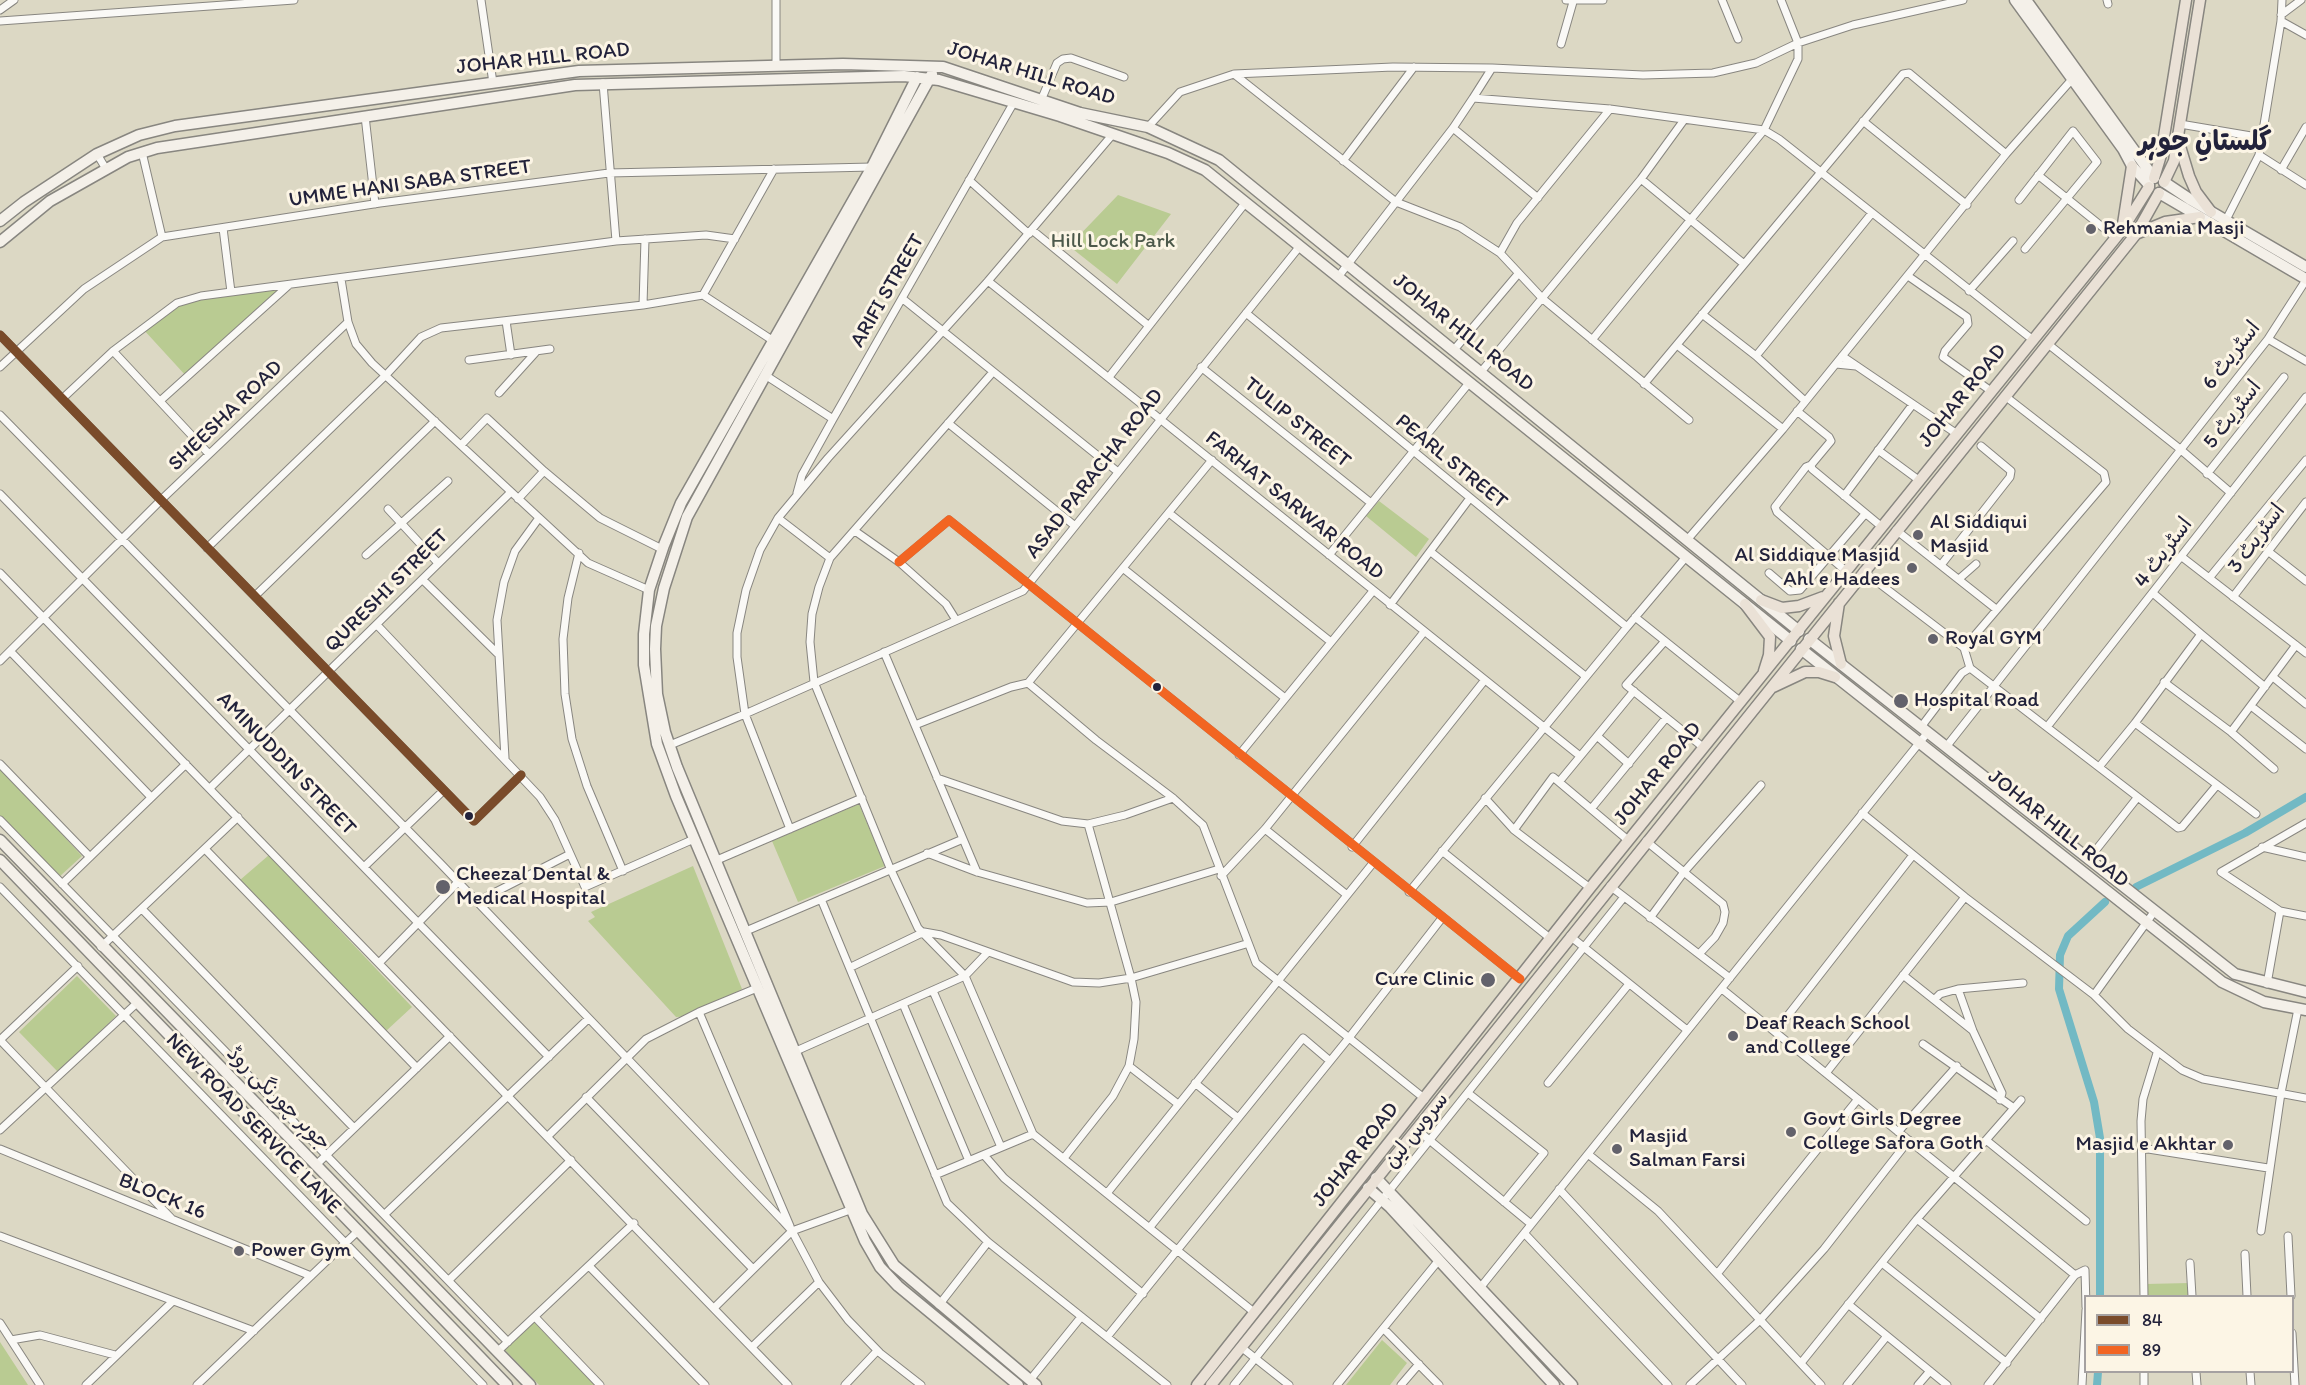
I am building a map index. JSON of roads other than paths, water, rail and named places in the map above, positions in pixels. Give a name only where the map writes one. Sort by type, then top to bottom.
[{"type":"main road","name":"JOHAR ROAD","points":[[2154,183],[2161,155],[2186,0]]},
{"type":"main road","name":"JOHAR ROAD","points":[[1197,1385],[1590,888],[2119,234],[2154,183],[2174,161],[2200,0]]},
{"type":"main road","points":[[2177,137],[2188,176],[2211,212]]},
{"type":"main road","points":[[2119,234],[2132,166]]},
{"type":"main road","points":[[2154,183],[2152,192],[2159,193]]},
{"type":"main road","name":"JOHAR ROAD","points":[[1211,1385],[2136,234],[2159,193]]},
{"type":"main road","points":[[2136,234],[2165,222],[2200,217]]},
{"type":"main road","points":[[1761,600],[1782,608],[1815,602],[1830,592]]},
{"type":"main road","points":[[1840,600],[1834,636],[1841,664]]},
{"type":"main road","points":[[1745,604],[1770,637],[1769,655],[1762,677]]},
{"type":"main road","points":[[1768,691],[1805,672],[1819,672],[1835,676]]},
{"type":"main road","points":[[1622,850],[1632,859]]},
{"type":"street","points":[[0,10],[14,0]]},
{"type":"street","points":[[175,0],[180,9]]},
{"type":"street","points":[[0,21],[294,0]]},
{"type":"street","points":[[481,0],[493,83]]},
{"type":"street","points":[[776,0],[776,66]]},
{"type":"street","points":[[1561,44],[1569,1],[1603,0]]},
{"type":"street","points":[[1722,0],[1738,39]]},
{"type":"street","points":[[1592,340],[1764,130],[1798,59],[1798,43],[1781,0]]},
{"type":"street","points":[[1148,127],[1180,92],[1234,74],[1414,67],[1643,75],[1713,73],[1756,63],[1798,43],[1853,25],[1963,0]]},
{"type":"street","points":[[2014,0],[2077,75],[2132,166],[2154,183],[2226,220],[2306,267]]},
{"type":"street","points":[[2025,0],[2154,183]]},
{"type":"street","points":[[2226,220],[2259,155],[2282,0]]},
{"type":"street","points":[[2281,18],[2301,0]]},
{"type":"street","points":[[2281,18],[2306,35]]},
{"type":"street","points":[[1042,98],[1057,63],[1063,59],[1071,58],[1124,77]]},
{"type":"street","points":[[843,64],[843,78]]},
{"type":"street","name":"JOHAR HILL ROAD","points":[[0,221],[24,201],[97,154],[140,135],[175,126],[579,71],[843,64],[935,65],[1042,98],[1113,134],[1190,161],[1246,202],[1791,641]]},
{"type":"street","points":[[935,65],[931,78],[687,517],[664,588],[655,649],[657,694],[670,745],[796,1050],[798,1071],[850,1210],[880,1268],[898,1286],[1018,1385]]},
{"type":"street","points":[[1343,160],[1414,67]]},
{"type":"street","points":[[1338,277],[1453,128],[1492,68]]},
{"type":"street","points":[[617,69],[618,83]]},
{"type":"street","points":[[1644,384],[1903,74],[1909,73],[2006,154]]},
{"type":"street","points":[[1234,74],[1396,202],[1460,227],[1500,253],[1543,299],[1689,420]]},
{"type":"street","points":[[1687,540],[1783,429],[1925,257],[2006,154],[2077,75]]},
{"type":"street","points":[[917,76],[872,167],[681,503],[662,549],[649,590],[644,634],[648,704],[657,744],[757,988],[798,1071],[862,1214],[894,1265],[1033,1383],[1081,1317]]},
{"type":"street","name":"JOHAR HILL ROAD","points":[[0,242],[50,201],[106,169],[142,152],[520,92],[603,84],[917,76],[931,78],[1014,102],[1078,117],[1148,127],[1219,160],[1799,631]]},
{"type":"street","points":[[603,84],[616,241]]},
{"type":"street","points":[[1473,98],[1610,109],[1764,130],[1779,139],[1925,257],[2033,340]]},
{"type":"street","name":"ARIFI STREET","points":[[795,498],[802,475],[1014,102]]},
{"type":"street","points":[[1500,253],[1517,223],[1610,109]]},
{"type":"street","points":[[365,116],[375,204]]},
{"type":"street","points":[[1480,373],[1641,179],[1684,120]]},
{"type":"street","points":[[1863,121],[1967,205]]},
{"type":"street","points":[[2180,124],[2263,138]]},
{"type":"street","points":[[2281,170],[2306,127]]},
{"type":"street","points":[[1453,128],[1538,198]]},
{"type":"street","points":[[2019,200],[2073,131],[2097,162],[2025,249]]},
{"type":"street","points":[[790,829],[746,714],[738,666],[737,633],[746,590],[760,550],[778,519],[795,498],[1031,232],[1113,134]]},
{"type":"street","points":[[142,152],[162,237]]},
{"type":"street","points":[[97,154],[106,169]]},
{"type":"street","points":[[2259,155],[2306,185]]},
{"type":"street","name":"UMME HANI SABA STREET","points":[[0,367],[84,289],[162,237],[375,204],[609,173],[872,167]]},
{"type":"street","points":[[703,295],[774,169]]},
{"type":"street","points":[[2038,175],[2119,234]]},
{"type":"street","points":[[1641,179],[1744,264]]},
{"type":"street","points":[[969,180],[1149,326]]},
{"type":"street","points":[[2159,193],[2306,279]]},
{"type":"street","points":[[1109,377],[1246,202]]},
{"type":"street","points":[[1756,356],[1872,213]]},
{"type":"street","points":[[223,228],[231,292]]},
{"type":"street","points":[[62,399],[113,351],[177,303],[201,296],[616,241],[706,235],[735,239]]},
{"type":"street","points":[[643,305],[645,239]]},
{"type":"street","points":[[1970,291],[2013,241]]},
{"type":"street","name":"ASAD PARACHA ROAD","points":[[670,745],[746,714],[1023,591],[1300,246]]},
{"type":"street","points":[[1454,351],[1518,274]]},
{"type":"street","points":[[1908,276],[1967,317],[1968,324],[1945,351],[1943,357],[1991,391]]},
{"type":"street","points":[[341,279],[348,322],[356,344],[386,375],[510,493],[588,563],[649,590]]},
{"type":"street","name":"اسٹریٹ 6","points":[[1946,747],[2268,339],[2306,279]]},
{"type":"street","name":"FARHAT SARWAR ROAD","points":[[988,281],[1580,756]]},
{"type":"street","points":[[160,401],[289,285]]},
{"type":"street","points":[[207,548],[386,375],[421,337],[441,328],[643,305],[703,295],[772,340]]},
{"type":"street","points":[[903,299],[1118,472]]},
{"type":"street","name":"PEARL STREET","points":[[1246,313],[1627,627]]},
{"type":"street","points":[[1702,314],[1756,356],[1805,400]]},
{"type":"street","points":[[506,321],[511,355]]},
{"type":"street","name":"SHEESHA ROAD","points":[[1,658],[161,500],[348,322]]},
{"type":"street","points":[[0,335],[474,821],[521,776]]},
{"type":"street","points":[[2268,339],[2306,361]]},
{"type":"street","points":[[2048,344],[2180,449],[2231,493]]},
{"type":"street","points":[[1677,345],[1783,429]]},
{"type":"street","points":[[469,360],[550,350]]},
{"type":"street","points":[[113,351],[209,454]]},
{"type":"street","points":[[499,393],[536,352]]},
{"type":"street","points":[[1842,356],[1957,434]]},
{"type":"street","points":[[1836,364],[1856,366]]},
{"type":"street","name":"TULIP STREET","points":[[1201,367],[1371,503]]},
{"type":"street","points":[[993,372],[830,558],[812,614],[810,642],[814,682],[890,868],[918,928],[965,976],[1033,1134],[1108,1192],[1255,1313]]},
{"type":"street","points":[[765,375],[833,419]]},
{"type":"street","name":"اسٹریٹ 5","points":[[2207,474],[2284,377]]},
{"type":"street","points":[[1329,555],[1469,383]]},
{"type":"street","points":[[1964,648],[2106,482],[2106,477],[2005,396]]},
{"type":"street","name":"اسٹریٹ 4","points":[[2047,727],[2154,594],[2306,397]]},
{"type":"street","points":[[1844,496],[1913,404]]},
{"type":"street","points":[[1797,411],[1829,437],[1830,441],[1775,507],[1777,512],[1846,571]]},
{"type":"street","points":[[0,415],[458,882],[792,1231]]},
{"type":"street","points":[[460,445],[487,418],[544,471],[600,518],[662,549]]},
{"type":"street","points":[[255,596],[435,421]]},
{"type":"street","points":[[948,423],[1075,526]]},
{"type":"street","points":[[1941,565],[2010,477],[2011,471],[1981,446]]},
{"type":"street","points":[[1878,450],[1920,481]]},
{"type":"street","points":[[915,725],[1011,687],[1028,683],[1212,460]]},
{"type":"street","points":[[2210,578],[2306,460]]},
{"type":"street","points":[[1811,465],[1812,469],[1882,527]]},
{"type":"street","points":[[518,499],[544,471]]},
{"type":"street","points":[[366,555],[448,481]]},
{"type":"street","name":"QURESHI STREET","points":[[210,788],[378,626],[510,493]]},
{"type":"street","name":"AMINUDDIN STREET","points":[[0,494],[549,1056]]},
{"type":"street","points":[[1390,605],[1470,498]]},
{"type":"street","name":"اسٹریٹ 3","points":[[2233,597],[2304,507]]},
{"type":"street","points":[[388,509],[438,563]]},
{"type":"street","points":[[1169,513],[1331,642]]},
{"type":"street","points":[[1769,573],[1790,591],[1800,590],[1865,514]]},
{"type":"street","points":[[505,758],[497,653],[497,620],[504,582],[515,550],[539,518]]},
{"type":"street","points":[[778,519],[830,558]]},
{"type":"street","points":[[899,562],[949,520],[1352,847],[1520,979]]},
{"type":"street","points":[[1896,530],[1996,609]]},
{"type":"street","points":[[855,531],[899,562],[946,604],[956,620]]},
{"type":"street","points":[[1431,552],[1584,675]]},
{"type":"street","points":[[2269,552],[2306,581]]},
{"type":"street","points":[[579,554],[568,598],[563,639],[565,694],[572,740],[587,786],[623,871]]},
{"type":"street","points":[[2182,556],[2306,653]]},
{"type":"street","points":[[1409,891],[1584,675],[1686,557]]},
{"type":"street","points":[[1959,579],[1976,564]]},
{"type":"street","points":[[1124,569],[1285,698]]},
{"type":"street","points":[[1863,571],[1964,648],[1971,668],[1994,687],[2178,828],[2182,827],[2217,785]]},
{"type":"street","points":[[0,573],[634,1223],[788,1385]]},
{"type":"street","points":[[423,580],[497,653]]},
{"type":"street","points":[[1731,593],[1738,582]]},
{"type":"street","points":[[1239,755],[1373,591]]},
{"type":"street","points":[[2154,594],[2265,687]]},
{"type":"street","points":[[1635,617],[1741,702]]},
{"type":"street","points":[[378,626],[540,797],[555,820],[585,887],[694,838]]},
{"type":"street","points":[[927,854],[976,872],[1087,903],[1111,902],[1220,873],[1265,829],[1424,632]]},
{"type":"street","points":[[2098,767],[2135,723],[2201,634]]},
{"type":"street","points":[[1809,639],[2235,974],[2267,984],[2306,992]]},
{"type":"street","points":[[1665,641],[1626,685],[1704,748]]},
{"type":"street","points":[[2231,732],[2296,645]]},
{"type":"street","name":"JOHAR HILL ROAD","points":[[1801,649],[2145,924],[2222,982],[2264,1002],[2302,1010]]},
{"type":"street","points":[[10,651],[152,797]]},
{"type":"street","points":[[884,652],[976,872]]},
{"type":"street","points":[[1480,1288],[1919,743],[1962,673],[1971,668]]},
{"type":"street","points":[[2272,676],[2306,704]]},
{"type":"street","points":[[1352,847],[1484,681]]},
{"type":"street","points":[[2164,682],[2231,732],[2274,768]]},
{"type":"street","points":[[1028,683],[1096,740],[1173,798],[1203,825],[1246,944],[1256,963],[1425,1099]]},
{"type":"street","points":[[1559,782],[1634,691]]},
{"type":"street","points":[[2251,706],[2306,749]]},
{"type":"street","points":[[1591,809],[1666,718]]},
{"type":"street","points":[[2135,723],[2256,814]]},
{"type":"street","points":[[1597,736],[1629,764]]},
{"type":"street","points":[[0,764],[90,857]]},
{"type":"street","points":[[62,884],[186,764]]},
{"type":"street","points":[[1514,830],[1553,777],[1629,841]]},
{"type":"street","points":[[937,778],[1062,821],[1088,824],[1125,816],[1173,798]]},
{"type":"street","points":[[1650,918],[1684,872],[1761,785]]},
{"type":"street","points":[[364,867],[444,790]]},
{"type":"street","points":[[717,860],[862,798]]},
{"type":"street","points":[[1485,798],[1514,830],[1590,888]]},
{"type":"street","points":[[2088,860],[2137,798]]},
{"type":"street","points":[[1863,813],[1965,897],[2094,996],[2157,1053],[2182,1070],[2203,1079],[2306,1098]]},
{"type":"street","points":[[101,947],[238,817]]},
{"type":"street","points":[[0,820],[112,937],[327,1154],[507,1342]]},
{"type":"street","points":[[2306,823],[2221,872],[2280,911],[2306,916]]},
{"type":"street","points":[[1064,1158],[1113,1096],[1129,1066],[1134,1040],[1136,1002],[1131,978],[1088,824]]},
{"type":"street","points":[[1265,829],[1347,895]]},
{"type":"street","points":[[746,931],[963,838]]},
{"type":"street","name":"جوہر چورنگی روڈ","points":[[0,840],[101,947],[530,1385]]},
{"type":"street","points":[[1646,841],[1723,904],[1725,912],[1715,937],[1699,954]]},
{"type":"street","points":[[2262,847],[2306,857]]},
{"type":"street","points":[[205,849],[417,1068]]},
{"type":"street","points":[[1442,851],[1551,939]]},
{"type":"street","points":[[476,902],[570,854]]},
{"type":"street","points":[[1775,1032],[1913,855]]},
{"type":"street","name":"جوہر چورنگی روڈ","points":[[0,860],[507,1385]]},
{"type":"street","points":[[1108,1192],[1373,863]]},
{"type":"street","points":[[380,962],[458,882]]},
{"type":"street","points":[[1610,886],[1730,978]]},
{"type":"street","name":"NEW ROAD SERVICE LANE","points":[[0,887],[124,1014],[198,1094],[346,1242],[351,1251],[483,1385]]},
{"type":"street","points":[[720,899],[731,894]]},
{"type":"street","name":"سروس لین","points":[[1234,1385],[1624,897]]},
{"type":"street","points":[[1826,1073],[1965,897]]},
{"type":"street","points":[[821,899],[947,1203],[988,1242],[1167,1385]]},
{"type":"street","points":[[141,909],[354,1128]]},
{"type":"street","points":[[2267,984],[2280,911]]},
{"type":"street","points":[[2094,996],[2154,912]]},
{"type":"street","points":[[1107,1337],[1348,1039],[1442,918]]},
{"type":"street","points":[[850,967],[924,932],[1072,982],[1099,983],[1131,978],[1246,944]]},
{"type":"street","points":[[1570,936],[1687,1030]]},
{"type":"street","points":[[796,1050],[965,976],[988,952]]},
{"type":"street","points":[[78,966],[0,1040],[173,1220]]},
{"type":"street","points":[[1903,975],[1973,1031]]},
{"type":"street","points":[[1935,999],[1940,994],[1958,989],[2023,983]]},
{"type":"street","points":[[1548,1083],[1629,984]]},
{"type":"street","points":[[548,1136],[625,1057],[646,1039],[699,1012],[757,988]]},
{"type":"street","points":[[1722,989],[2074,1275]]},
{"type":"street","points":[[1958,989],[1973,1031],[2002,1093],[2000,1100]]},
{"type":"street","points":[[933,991],[1001,1147]]},
{"type":"street","points":[[0,1130],[138,1002]]},
{"type":"street","points":[[903,1004],[969,1161]]},
{"type":"street","points":[[2260,1232],[2281,1093],[2302,1010]]},
{"type":"street","points":[[699,1012],[792,1231],[819,1282],[848,1320],[877,1351],[921,1385]]},
{"type":"street","points":[[385,1214],[588,1019]]},
{"type":"street","points":[[316,1165],[450,1036]]},
{"type":"street","points":[[1150,1227],[1303,1038],[1330,1061]]},
{"type":"street","points":[[1923,1044],[2014,1108]]},
{"type":"street","points":[[2144,1295],[2143,1098],[2157,1053]]},
{"type":"street","points":[[1129,1066],[1178,1104]]},
{"type":"street","points":[[1898,1132],[1957,1066]]},
{"type":"street","points":[[1195,1083],[1238,1118]]},
{"type":"street","points":[[1468,1093],[1544,1154],[1504,1202]]},
{"type":"street","points":[[586,1097],[753,1269]]},
{"type":"street","points":[[1718,1274],[1858,1099]]},
{"type":"street","points":[[1801,1364],[1917,1219],[2021,1100]]},
{"type":"street","points":[[1416,1129],[1531,1224]]},
{"type":"street","points":[[935,1175],[1033,1134]]},
{"type":"street","points":[[1690,1385],[1760,1320],[1824,1249],[1910,1140]]},
{"type":"street","points":[[1986,1140],[2086,1221]]},
{"type":"street","points":[[2142,1148],[2268,1168]]},
{"type":"street","name":"BLOCK 16","points":[[0,1149],[311,1276]]},
{"type":"street","points":[[1588,1154],[1658,1211],[1821,1385]]},
{"type":"street","points":[[984,1155],[1004,1178],[1143,1294]]},
{"type":"street","points":[[449,1280],[571,1160]]},
{"type":"street","points":[[1376,1178],[1387,1196],[1439,1260],[1554,1385]]},
{"type":"street","points":[[1368,1188],[1387,1196],[1480,1288],[1572,1385]]},
{"type":"street","points":[[1559,1189],[1742,1385]]},
{"type":"street","points":[[715,1307],[792,1231],[850,1210]]},
{"type":"street","points":[[1917,1219],[2042,1318]]},
{"type":"street","points":[[497,1352],[634,1223]]},
{"type":"street","points":[[197,1385],[359,1230]]},
{"type":"street","points":[[1525,1234],[1668,1385]]},
{"type":"street","points":[[0,1236],[254,1331]]},
{"type":"street","points":[[2288,1236],[2291,1295]]},
{"type":"street","points":[[939,1305],[988,1242]]},
{"type":"street","points":[[384,1257],[395,1247]]},
{"type":"street","points":[[2245,1254],[2247,1295]]},
{"type":"street","points":[[1338,1385],[1439,1260]]},
{"type":"street","points":[[398,1272],[409,1261]]},
{"type":"street","points":[[1882,1263],[2007,1363]]},
{"type":"street","points":[[2190,1263],[2192,1295]]},
{"type":"street","points":[[589,1266],[705,1385]]},
{"type":"street","points":[[1988,1385],[2074,1275],[2085,1270],[2085,1295]]},
{"type":"street","points":[[753,1347],[819,1282]]},
{"type":"street","points":[[86,1385],[173,1301]]},
{"type":"street","points":[[1848,1304],[1947,1385]]},
{"type":"street","points":[[535,1317],[600,1385]]},
{"type":"street","points":[[0,1323],[40,1385]]},
{"type":"street","points":[[1384,1329],[1439,1385]]},
{"type":"street","points":[[2082,1385],[2084,1334]]},
{"type":"street","points":[[11,1340],[40,1335],[115,1355]]},
{"type":"street","points":[[1847,1385],[1887,1336]]},
{"type":"street","points":[[1241,1347],[1289,1385]]},
{"type":"street","points":[[845,1385],[877,1351]]},
{"type":"street","points":[[1401,1385],[1419,1364]]},
{"type":"street","points":[[2294,1368],[2295,1385]]},
{"type":"street","points":[[1918,1385],[1930,1371]]},
{"type":"waterway","points":[[2136,887],[2245,833],[2306,797]]},
{"type":"waterway","points":[[2100,1295],[2100,1138],[2094,1102],[2059,989],[2060,955],[2068,936],[2105,902]]},
{"type":"waterway","points":[[2097,1385],[2098,1373]]},
{"type":"place","name":"Rehmania Masji","points":[[2091,229]]},
{"type":"place","name":"Al Siddiqui Masjid","points":[[1918,535]]},
{"type":"place","name":"Al Siddique Masjid Ahl e Hadees","points":[[1912,568]]},
{"type":"place","name":"Royal GYM","points":[[1933,639]]},
{"type":"place","name":"Hospital Road","points":[[1901,701]]},
{"type":"place","name":"Cheezal Dental & Medical Hospital","points":[[443,887]]},
{"type":"place","name":"Cure Clinic","points":[[1488,980]]},
{"type":"place","name":"Deaf Reach School and College","points":[[1733,1036]]},
{"type":"place","name":"Govt Girls Degree College Safora Goth","points":[[1791,1132]]},
{"type":"place","name":"Masjid e Akhtar","points":[[2228,1145]]},
{"type":"place","name":"Masjid Salman Farsi","points":[[1617,1149]]},
{"type":"place","name":"Power Gym","points":[[239,1251]]},
{"type":"district","name":"گلستانِ جوہر","points":[[2205,143]]},
{"type":"park label","name":"Hill Lock Park","points":[[1113,242]]}]
